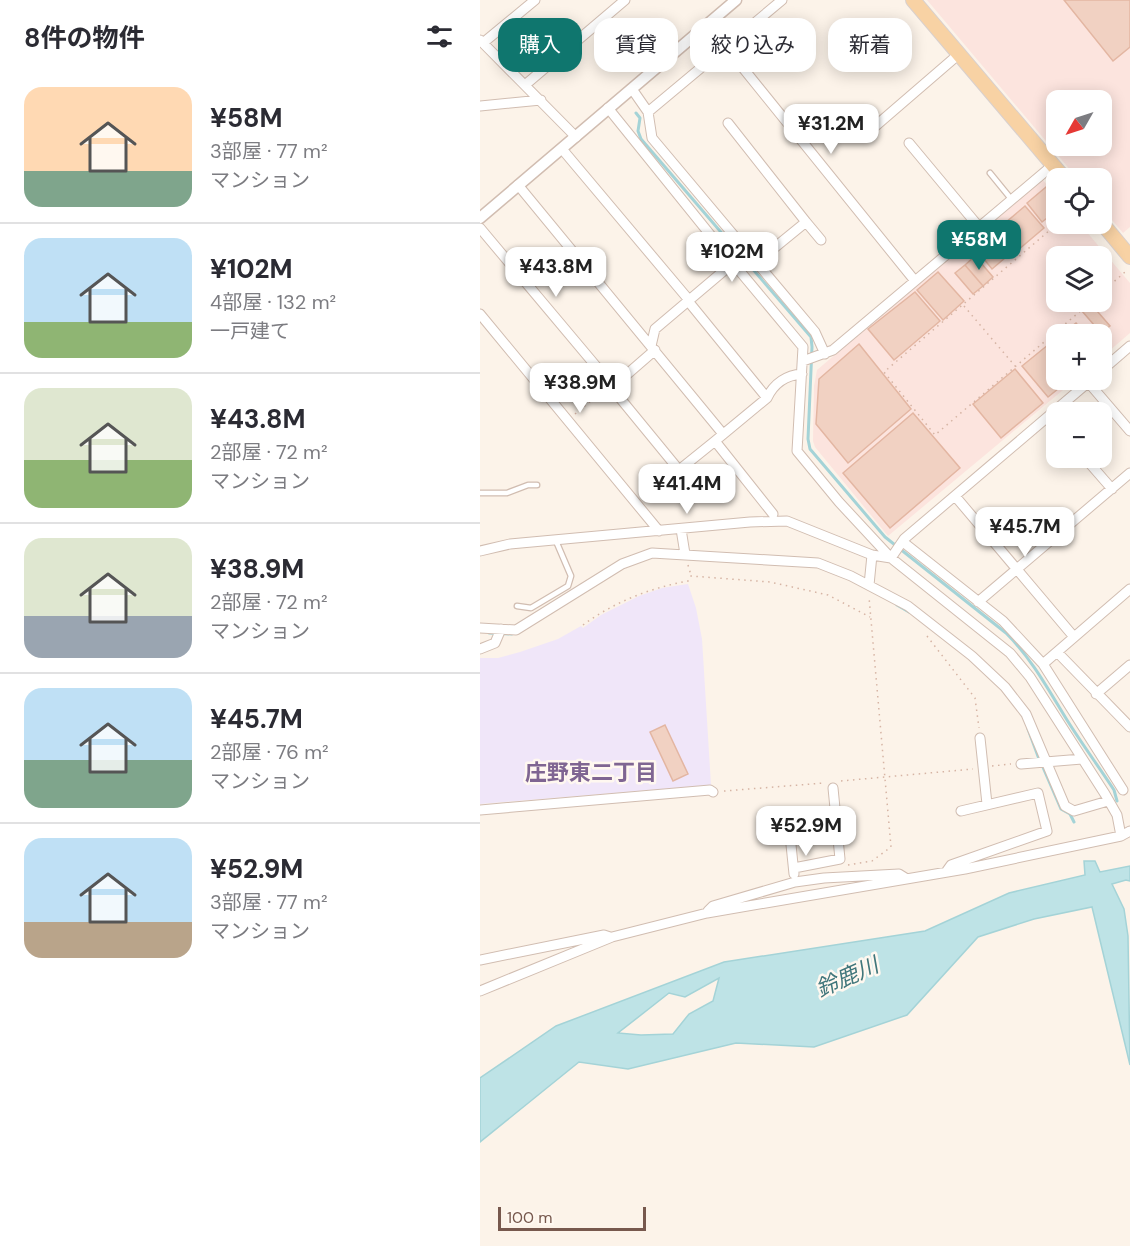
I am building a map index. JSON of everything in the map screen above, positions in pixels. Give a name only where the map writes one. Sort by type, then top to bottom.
[{"type":"main road","points":[[913,0],[1056,168]]},
{"type":"main road","points":[[1111,234],[1130,256]]},
{"type":"street","points":[[535,0],[482,42],[576,137]]},
{"type":"street","points":[[525,86],[625,0]]},
{"type":"street","points":[[480,218],[736,0]]},
{"type":"street","points":[[761,18],[783,0]]},
{"type":"street","points":[[872,129],[960,54]]},
{"type":"street","points":[[648,112],[696,72]]},
{"type":"street","points":[[746,72],[915,281]]},
{"type":"street","points":[[632,89],[648,112],[652,138],[730,234],[757,262],[815,332],[825,354]]},
{"type":"street","points":[[480,106],[541,100]]},
{"type":"street","points":[[480,991],[612,937],[707,913],[1056,852],[1125,833],[1117,814],[1030,677],[1010,653],[892,556],[839,502],[797,450],[802,347],[733,263],[720,242],[608,108]]},
{"type":"street","points":[[728,123],[821,240]]},
{"type":"street","points":[[909,143],[979,227]]},
{"type":"street","points":[[562,149],[767,398]]},
{"type":"street","points":[[803,361],[833,350],[1053,165]]},
{"type":"street","points":[[518,186],[723,434]]},
{"type":"street","points":[[757,262],[806,222]]},
{"type":"street","points":[[480,228],[611,384],[615,392],[679,470],[767,398],[771,390],[789,375],[802,374]]},
{"type":"street","points":[[720,242],[730,234]]},
{"type":"street","points":[[611,384],[617,383],[653,348],[655,329],[733,263]]},
{"type":"street","points":[[480,314],[660,531]]},
{"type":"street","points":[[1112,362],[1130,346]]},
{"type":"street","points":[[1064,402],[1078,390]]},
{"type":"street","points":[[1096,390],[1130,431]]},
{"type":"street","points":[[892,556],[904,539],[1046,418]]},
{"type":"street","points":[[715,441],[774,514]]},
{"type":"street","points":[[1093,468],[1112,489]]},
{"type":"street","points":[[978,602],[1130,473]]},
{"type":"street","points":[[955,496],[1074,637]]},
{"type":"street","points":[[480,551],[510,544],[750,522],[787,521],[872,555],[892,556]]},
{"type":"street","points":[[681,529],[685,554]]},
{"type":"street","points":[[903,542],[1011,629],[1043,664],[1123,790]]},
{"type":"street","points":[[480,628],[500,634],[516,630],[622,564],[642,555],[663,552],[819,563],[908,606],[972,656],[1005,687],[1026,714],[1065,806],[1074,811],[1108,801]]},
{"type":"street","points":[[869,589],[872,555]]},
{"type":"street","points":[[1043,664],[1130,589]]},
{"type":"street","points":[[480,649],[495,643],[500,634]]},
{"type":"street","points":[[1057,652],[1130,727]]},
{"type":"street","points":[[1096,694],[1130,665]]},
{"type":"street","points":[[980,738],[987,804]]},
{"type":"street","points":[[1021,764],[1082,759]]},
{"type":"street","points":[[794,868],[840,859],[833,784]]},
{"type":"street","points":[[480,810],[710,790],[713,792]]},
{"type":"street","points":[[946,872],[951,865],[1047,831],[1038,793],[961,811]]},
{"type":"street","points":[[790,835],[795,882]]},
{"type":"street","points":[[707,913],[713,906],[795,882],[899,874],[907,879]]},
{"type":"street","points":[[480,960],[604,935],[612,937]]},
{"type":"lane","points":[[990,173],[1012,200]]},
{"type":"lane","points":[[480,493],[507,494],[528,485],[537,485]]},
{"type":"lane","points":[[517,606],[531,608],[568,586],[571,576],[556,541]]},
{"type":"path","points":[[1046,233],[884,372],[935,435],[1079,312]]},
{"type":"path","points":[[1112,283],[1125,272]]},
{"type":"path","points":[[963,304],[1016,367]]},
{"type":"path","points":[[567,420],[611,384]]},
{"type":"path","points":[[583,625],[601,612],[636,595],[688,581],[691,576],[688,564]]},
{"type":"path","points":[[691,576],[770,582],[828,595],[871,618]]},
{"type":"path","points":[[839,867],[872,861],[891,847],[869,589]]},
{"type":"path","points":[[927,636],[975,698],[980,738]]},
{"type":"path","points":[[713,792],[833,784],[1021,764]]},
{"type":"shaded area","points":[[927,0],[1130,0],[1130,227],[1123,233],[1112,220],[1112,168],[1069,168],[1058,156],[1112,156],[1112,90],[1046,90],[1046,141]]},
{"type":"shaded area","points":[[1042,179],[1046,184],[1046,234],[1088,234],[1099,246],[1046,246],[1046,312],[1112,312],[1112,262],[1130,283],[1130,333],[1112,349],[1112,324],[1046,324],[1046,390],[1063,390],[888,536],[815,447],[813,441],[814,386],[817,370]]},
{"type":"shaded area","points":[[688,584],[696,608],[702,639],[711,785],[480,804],[480,658],[498,658],[558,639],[581,626],[583,628],[601,615],[639,596],[662,588]]},
{"type":"water","name":"鈴鹿川","points":[[1084,861],[1095,861],[1100,872],[1130,866],[1130,881],[1112,884],[1124,909],[1128,936],[1130,1065],[1092,907],[1034,919],[978,937],[907,1015],[814,1047],[736,1043],[628,1069],[579,1062],[480,1142],[480,1078],[556,1026],[724,962],[925,931],[1009,893],[1085,875]],"holes":[[[719,978],[713,1001],[689,1014],[673,1034],[618,1033],[669,993],[685,997]]]},
{"type":"building","points":[[1064,0],[1130,0],[1130,47],[1113,61]]},
{"type":"building","points":[[1046,187],[1046,219],[1042,222],[1027,203]]},
{"type":"building","points":[[1025,206],[1044,228],[1018,250],[999,228]]},
{"type":"building","points":[[993,242],[1005,258],[992,269],[979,253]]},
{"type":"building","points":[[975,256],[993,277],[983,286],[965,265]]},
{"type":"building","points":[[965,265],[983,286],[973,294],[955,273]]},
{"type":"building","points":[[938,272],[964,301],[943,320],[917,290]]},
{"type":"building","points":[[915,292],[940,321],[894,360],[868,329]]},
{"type":"building","points":[[1083,312],[1098,312],[1108,324],[1093,324]]},
{"type":"building","points":[[859,344],[911,409],[848,463],[816,424],[819,379]]},
{"type":"building","points":[[1046,346],[1046,390],[1057,390],[1048,397],[1022,366]]},
{"type":"building","points":[[1015,369],[1043,403],[1001,438],[973,404]]},
{"type":"building","points":[[913,413],[960,468],[890,528],[843,473]]},
{"type":"building","points":[[665,725],[688,774],[673,781],[650,732]]},
{"type":"waterway","points":[[636,113],[640,118],[638,131],[641,139],[811,337],[808,439],[810,449],[885,537],[1006,633],[1024,653],[1114,790],[1117,801]]},
{"type":"waterway","points":[[897,605],[909,612]]},
{"type":"waterway","points":[[489,633],[512,634]]},
{"type":"waterway","points":[[1028,729],[1039,759]]},
{"type":"waterway","points":[[1042,765],[1061,809],[1070,814],[1074,822]]},
{"type":"district","name":"庄野東二丁目","points":[[591,772]]}]
